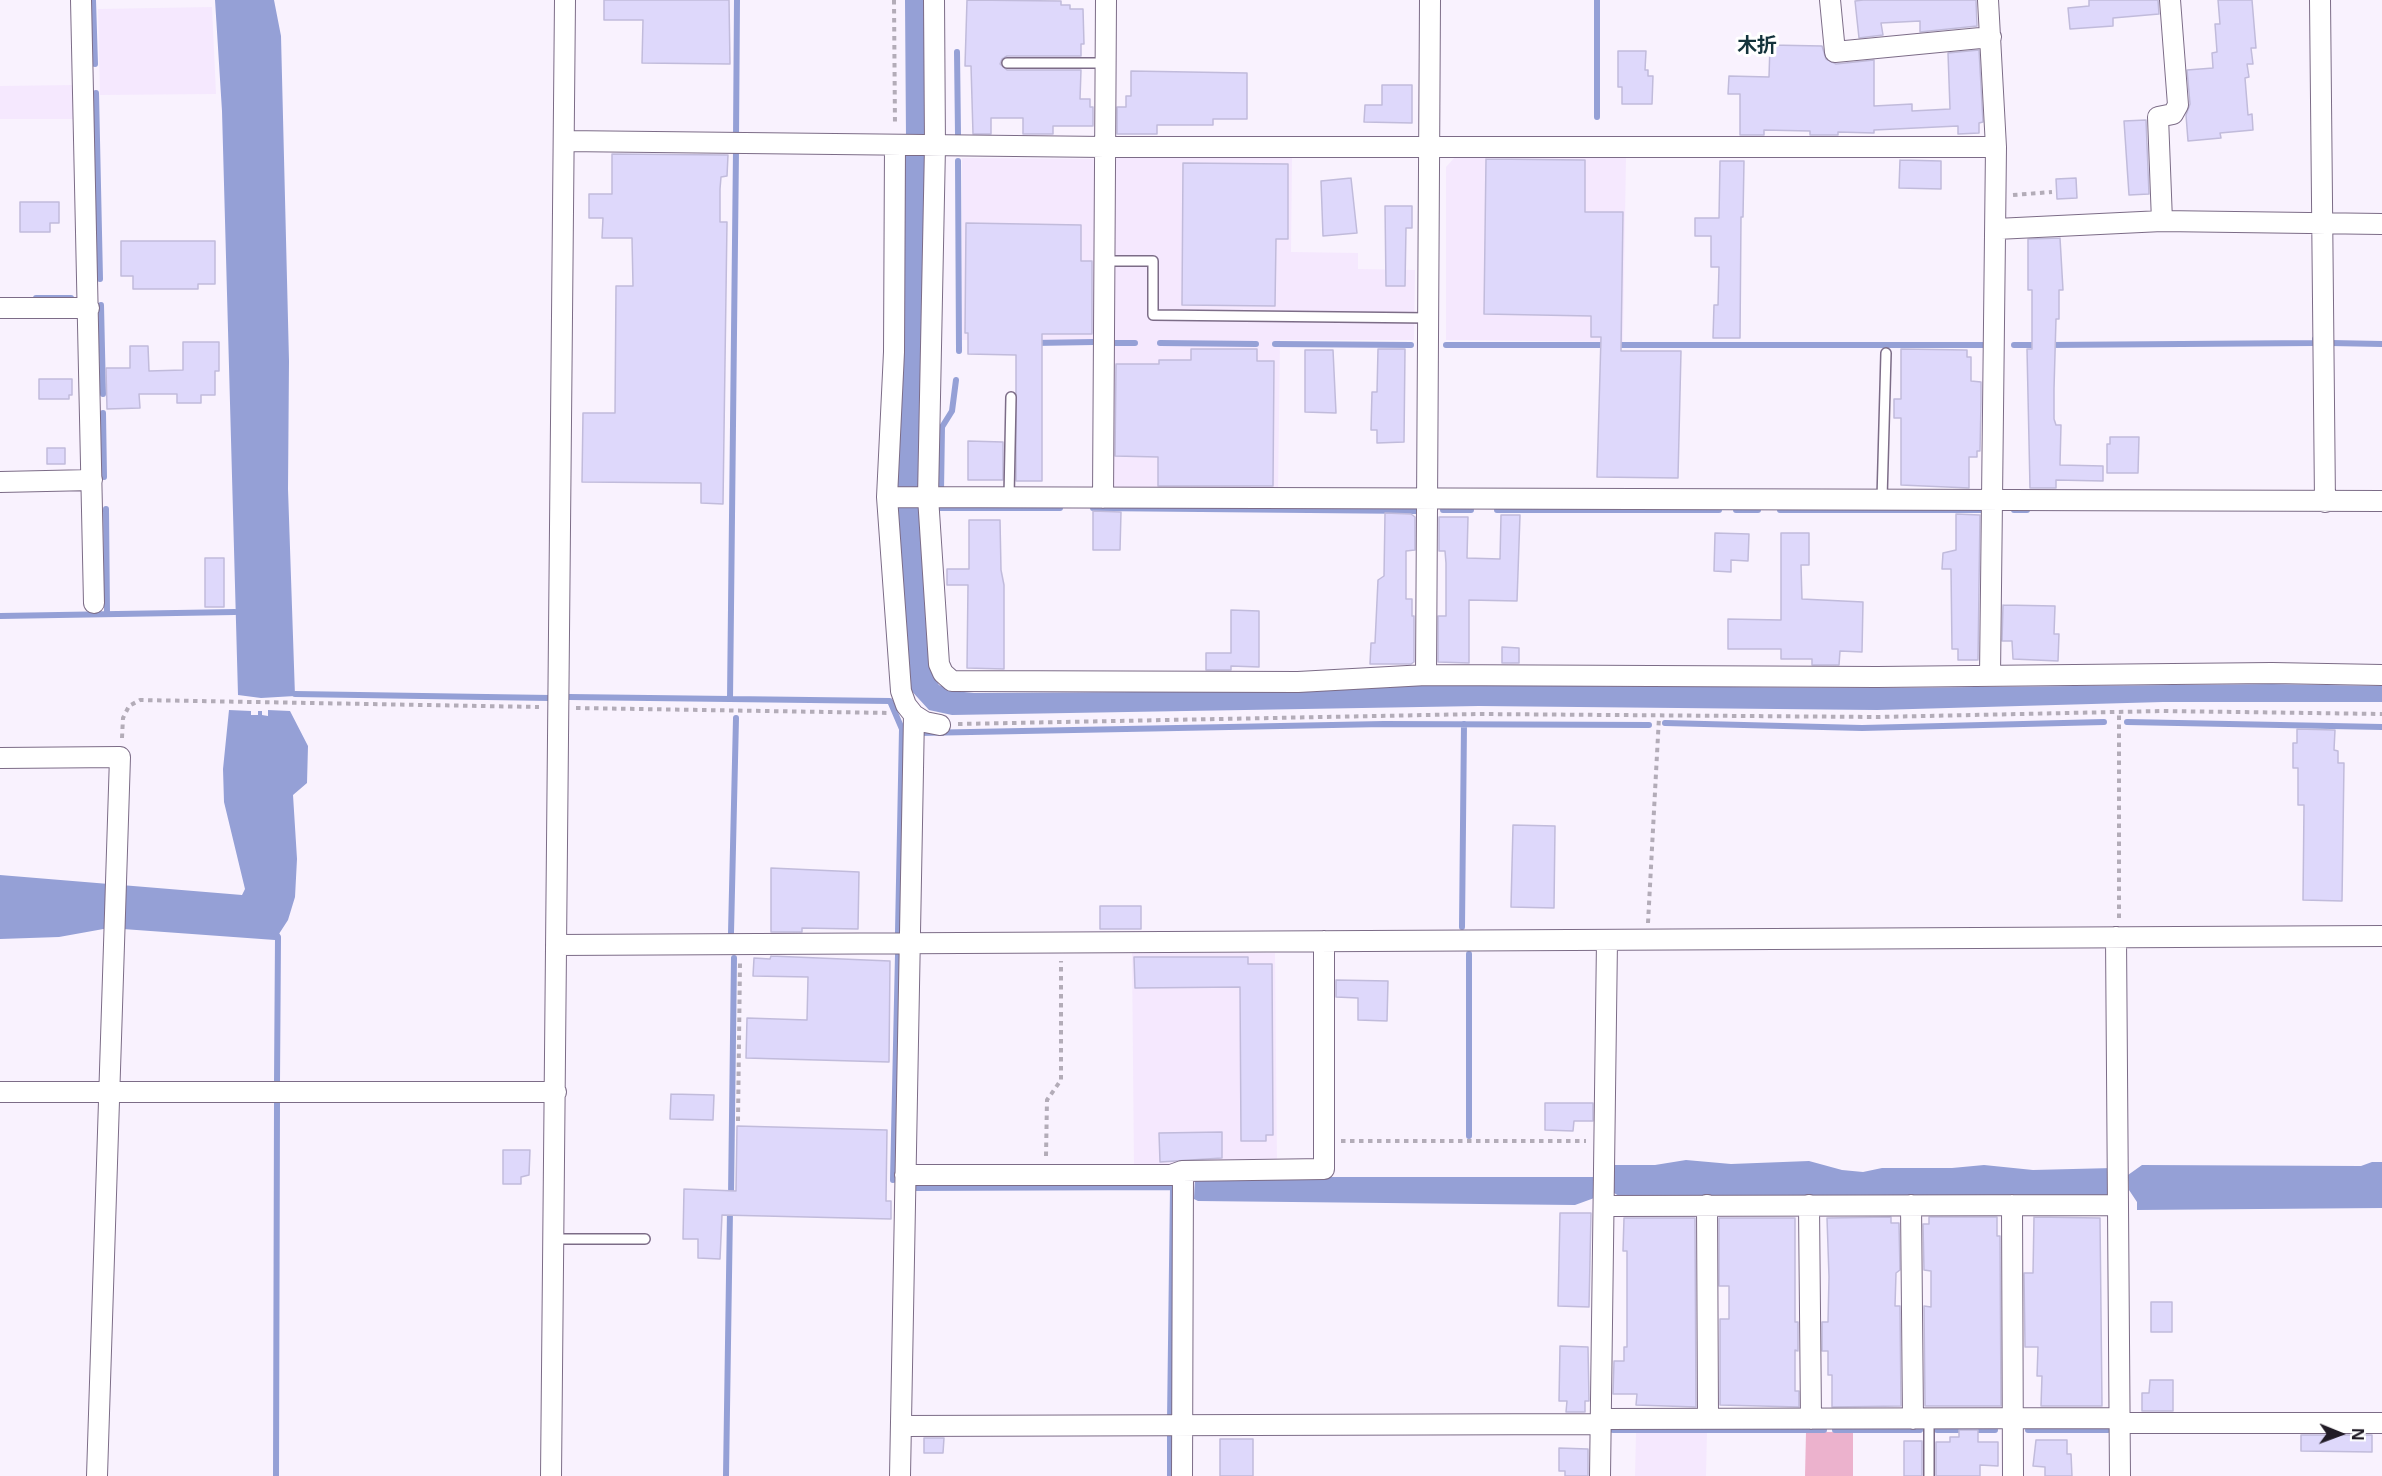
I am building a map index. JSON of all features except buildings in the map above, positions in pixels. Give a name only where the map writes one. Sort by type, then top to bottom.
[{"type":"street","points":[[81,0],[94,603]]},
{"type":"street","points":[[551,1476],[565,0]]},
{"type":"street","points":[[934,0],[925,497],[939,664],[943,673],[952,681],[1298,682],[1426,675],[2272,673],[2382,675]]},
{"type":"street","points":[[1103,498],[1106,0]]},
{"type":"street","points":[[1426,675],[1429,498],[1430,0]]},
{"type":"street","points":[[1830,0],[1835,52],[1991,37]]},
{"type":"street","points":[[2162,221],[2158,117],[2173,114],[2178,105],[2170,0]]},
{"type":"street","points":[[2320,0],[2325,502]]},
{"type":"street","points":[[1990,675],[1996,229],[1996,147],[1991,37],[1993,2]]},
{"type":"street","points":[[564,141],[1105,147],[1996,147]]},
{"type":"street","points":[[898,145],[890,497],[901,691],[906,705],[914,715],[925,723],[940,725]]},
{"type":"street","points":[[1996,229],[2162,221],[2382,224]]},
{"type":"street","points":[[0,308],[89,308]]},
{"type":"street","points":[[0,482],[92,480]]},
{"type":"street","points":[[890,497],[2382,501]]},
{"type":"street","points":[[900,1476],[914,715]]},
{"type":"street","points":[[0,758],[120,757],[97,1476]]},
{"type":"street","points":[[556,945],[2382,936]]},
{"type":"street","points":[[2118,937],[2117,1205],[2120,1476]]},
{"type":"street","points":[[1600,1476],[1607,940]]},
{"type":"street","points":[[905,1175],[1171,1175],[1183,1171],[1324,1169],[1324,941]]},
{"type":"street","points":[[0,1092],[556,1092]]},
{"type":"street","points":[[1182,1476],[1183,1171]]},
{"type":"street","points":[[1707,1205],[1708,1419]]},
{"type":"street","points":[[1809,1205],[1810,1419]]},
{"type":"street","points":[[1911,1205],[1921,1419]]},
{"type":"street","points":[[2012,1205],[2013,1476]]},
{"type":"street","points":[[1604,1206],[2117,1205]]},
{"type":"street","points":[[901,1426],[2013,1418],[2382,1423]]},
{"type":"lane","points":[[1007,63],[1106,63]]},
{"type":"lane","points":[[1105,261],[1153,261],[1153,315],[1430,318]]},
{"type":"lane","points":[[1882,499],[1886,353]]},
{"type":"lane","points":[[1009,497],[1011,397]]},
{"type":"lane","points":[[554,1239],[645,1239]]},
{"type":"lane","points":[[1921,1419],[1929,1476]]},
{"type":"path","points":[[894,0],[898,145]]},
{"type":"path","points":[[1996,196],[2052,192]]},
{"type":"path","points":[[120,757],[123,718],[129,706],[140,700],[891,713]]},
{"type":"path","points":[[940,725],[1480,714],[1876,717],[2119,711],[2382,714]]},
{"type":"path","points":[[2118,937],[2119,711]]},
{"type":"path","points":[[1647,940],[1659,717]]},
{"type":"path","points":[[1045,1175],[1047,1100],[1061,1080],[1061,942]]},
{"type":"path","points":[[738,1121],[740,944]]},
{"type":"path","points":[[1324,1141],[1605,1141]]},
{"type":"shaded area","points":[[212,7],[216,94],[100,95],[98,9]]},
{"type":"shaded area","points":[[76,85],[77,119],[0,119],[0,86]]},
{"type":"shaded area","points":[[1455,157],[1626,157],[1623,342],[1446,340],[1446,167]]},
{"type":"shaded area","points":[[962,158],[1100,159],[1099,340],[962,340]]},
{"type":"shaded area","points":[[1117,158],[1292,158],[1291,252],[1358,253],[1358,269],[1415,270],[1414,340],[1280,340],[1278,495],[1113,494],[1111,166]]},
{"type":"shaded area","points":[[1132,953],[1275,953],[1277,1164],[1134,1169]]},
{"type":"shaded area","points":[[1707,1432],[1706,1476],[1635,1476],[1636,1433]]},
{"type":"shaded area","points":[[1806,1432],[1853,1432],[1853,1476],[1805,1476]]},
{"type":"water","points":[[215,0],[274,0],[281,36],[289,361],[288,489],[295,696],[261,698],[238,695],[222,111]]},
{"type":"water","points":[[905,0],[925,0],[927,169],[920,523],[932,673],[939,685],[954,691],[974,693],[1297,691],[1426,685],[1877,688],[2272,684],[2382,686],[2382,702],[2163,702],[1877,710],[1479,706],[952,715],[929,710],[908,687],[894,510],[906,138]]},
{"type":"water","points":[[229,710],[251,711],[251,715],[258,715],[258,711],[262,711],[262,715],[268,716],[268,710],[290,711],[308,746],[307,783],[293,795],[297,859],[295,897],[288,920],[275,940],[109,928],[59,937],[0,939],[0,875],[242,895],[245,889],[224,802],[223,769]]},
{"type":"water","points":[[1686,1160],[1731,1164],[1809,1161],[1842,1170],[1863,1172],[1882,1168],[1952,1168],[1984,1165],[2033,1170],[2113,1168],[2113,1197],[1624,1199],[1614,1193],[1612,1165],[1655,1165]]},
{"type":"water","points":[[2372,1162],[2382,1162],[2382,1208],[2137,1210],[2137,1202],[2129,1190],[2128,1175],[2142,1165],[2361,1166]]},
{"type":"water","points":[[1195,1177],[1597,1177],[1597,1197],[1575,1205],[1198,1201],[1194,1199]]},
{"type":"waterway","points":[[93,0],[95,64]]},
{"type":"waterway","points":[[736,138],[737,0]]},
{"type":"waterway","points":[[1597,0],[1597,117]]},
{"type":"waterway","points":[[957,52],[958,134]]},
{"type":"waterway","points":[[96,93],[100,279]]},
{"type":"waterway","points":[[730,699],[736,150]]},
{"type":"waterway","points":[[958,161],[959,351]]},
{"type":"waterway","points":[[36,298],[71,298]]},
{"type":"waterway","points":[[101,305],[103,394]]},
{"type":"waterway","points":[[2048,345],[2315,343],[2315,339]]},
{"type":"waterway","points":[[1034,343],[1094,342]]},
{"type":"waterway","points":[[1109,343],[1135,343]]},
{"type":"waterway","points":[[1160,343],[1256,344]]},
{"type":"waterway","points":[[2331,343],[2382,344]]},
{"type":"waterway","points":[[1275,344],[1411,345]]},
{"type":"waterway","points":[[1446,345],[1988,345]]},
{"type":"waterway","points":[[2014,345],[2038,345]]},
{"type":"waterway","points":[[941,491],[942,427],[952,411],[956,380]]},
{"type":"waterway","points":[[103,413],[104,477]]},
{"type":"waterway","points":[[940,508],[1060,508]]},
{"type":"waterway","points":[[1093,508],[1417,511]]},
{"type":"waterway","points":[[106,509],[107,614]]},
{"type":"waterway","points":[[1443,510],[1471,510]]},
{"type":"waterway","points":[[1497,510],[1719,510]]},
{"type":"waterway","points":[[1736,510],[1758,510]]},
{"type":"waterway","points":[[1780,510],[1985,510]]},
{"type":"waterway","points":[[2014,510],[2027,510]]},
{"type":"waterway","points":[[0,616],[235,612]]},
{"type":"waterway","points":[[295,694],[550,698]]},
{"type":"waterway","points":[[569,697],[890,701],[902,729],[898,932]]},
{"type":"waterway","points":[[731,933],[736,718]]},
{"type":"waterway","points":[[1665,723],[1862,728],[2104,722]]},
{"type":"waterway","points":[[2127,722],[2382,727]]},
{"type":"waterway","points":[[919,733],[1384,724],[1649,725]]},
{"type":"waterway","points":[[1462,927],[1464,724]]},
{"type":"waterway","points":[[274,931],[278,937],[277,1082]]},
{"type":"waterway","points":[[1469,954],[1469,1136]]},
{"type":"waterway","points":[[893,1180],[898,955]]},
{"type":"waterway","points":[[731,1196],[734,958]]},
{"type":"waterway","points":[[276,1476],[277,1103]]},
{"type":"waterway","points":[[913,1188],[1173,1187],[1170,1421]]},
{"type":"waterway","points":[[726,1476],[730,1210]]},
{"type":"waterway","points":[[1170,1430],[1170,1476]]},
{"type":"waterway","points":[[1613,1430],[1824,1430]]},
{"type":"waterway","points":[[1835,1430],[1920,1430]]},
{"type":"waterway","points":[[1937,1430],[1995,1430]]},
{"type":"waterway","points":[[2028,1430],[2108,1430]]},
{"type":"district","name":"木折","points":[[1757,46]]}]
